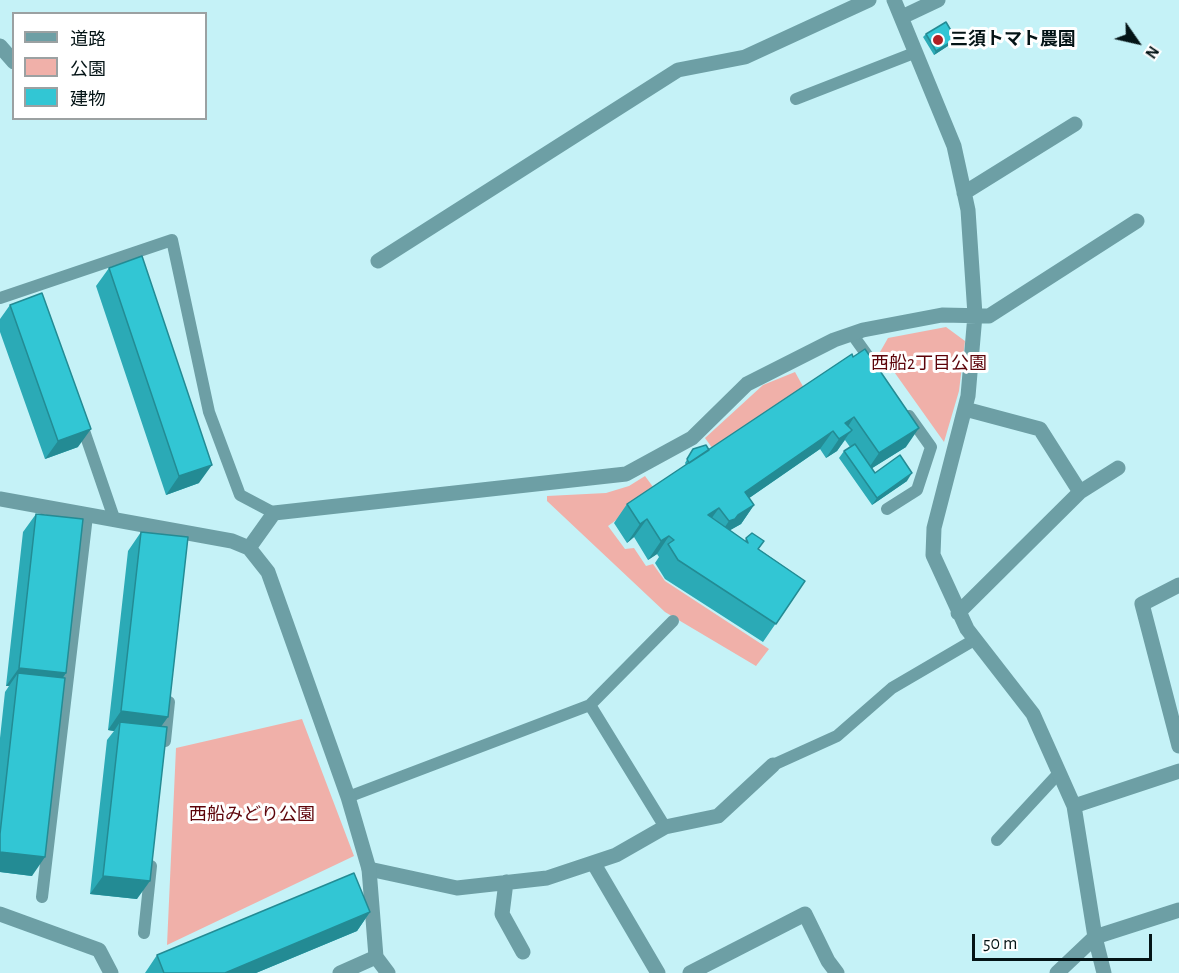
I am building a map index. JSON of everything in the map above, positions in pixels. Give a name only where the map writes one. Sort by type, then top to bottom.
[{"type":"street","points":[[378,261],[678,70],[745,57],[869,0]]},
{"type":"street","points":[[894,0],[954,146],[968,210],[975,315],[965,409],[934,528],[933,555],[958,613],[974,640],[1033,714],[1074,806],[1095,937],[1104,973]]},
{"type":"street","points":[[902,17],[938,0]]},
{"type":"street","points":[[0,46],[12,60]]},
{"type":"street","points":[[964,193],[1075,124]]},
{"type":"street","points":[[249,548],[273,513],[626,474],[692,438],[747,384],[834,340],[942,315],[989,316],[1137,221]]},
{"type":"street","points":[[965,409],[1040,429],[1080,492]]},
{"type":"street","points":[[958,613],[1080,492],[1118,468]]},
{"type":"street","points":[[0,499],[115,521],[186,539],[232,542],[249,548],[268,572],[348,797],[369,869],[376,957],[388,973]]},
{"type":"street","points":[[1179,585],[1142,604],[1179,746]]},
{"type":"street","points":[[369,869],[457,888],[547,878],[616,855],[665,827],[718,816],[756,778],[773,765]]},
{"type":"street","points":[[1074,806],[1179,771]]},
{"type":"street","points":[[594,864],[658,973]]},
{"type":"street","points":[[506,882],[502,914],[523,952]]},
{"type":"street","points":[[1057,973],[1095,937],[1179,910]]},
{"type":"street","points":[[0,914],[99,950],[111,973]]},
{"type":"street","points":[[690,973],[805,914],[828,961],[837,973]]},
{"type":"street","points":[[340,973],[376,957]]},
{"type":"lane","points":[[796,99],[914,53]]},
{"type":"lane","points":[[0,298],[37,293],[172,240],[209,412],[240,495],[273,513]]},
{"type":"lane","points":[[852,334],[880,375]]},
{"type":"lane","points":[[887,509],[917,490],[931,447],[899,402]]},
{"type":"lane","points":[[77,410],[115,521]]},
{"type":"lane","points":[[42,897],[87,516]]},
{"type":"lane","points":[[348,797],[590,705],[673,621]]},
{"type":"lane","points":[[773,765],[837,736],[892,688],[974,640]]},
{"type":"lane","points":[[163,757],[171,686]]},
{"type":"lane","points":[[590,705],[665,827]]},
{"type":"lane","points":[[997,840],[1059,773]]},
{"type":"lane","points":[[144,933],[153,851]]},
{"type":"green space","name":"西船2丁目公園","points":[[946,327],[965,341],[959,391],[944,442],[880,352],[888,338]]},
{"type":"green space","points":[[795,372],[805,390],[715,452],[705,438],[763,385]]},
{"type":"green space","points":[[645,476],[656,491],[608,526],[625,549],[634,548],[646,566],[653,564],[665,581],[769,649],[756,666],[665,612],[547,501],[547,496],[606,493],[629,486]]},
{"type":"green space","name":"西船みどり公園","points":[[302,719],[354,856],[167,945],[176,748]]},
{"type":"building","name":"三須トマト農園","points":[[946,22],[956,39],[936,51],[926,34]]},
{"type":"building","points":[[142,256],[212,465],[179,476],[109,268]]},
{"type":"building","points":[[42,293],[91,429],[58,441],[10,305]]},
{"type":"building","points":[[865,349],[919,428],[879,453],[854,417],[845,423],[852,430],[850,432],[839,439],[833,431],[745,492],[754,505],[735,519],[729,521],[719,508],[708,515],[748,543],[746,538],[752,533],[764,541],[758,549],[805,581],[776,624],[678,560],[668,544],[674,540],[669,536],[661,541],[647,519],[640,524],[627,504],[852,354],[853,357]]},
{"type":"building","points":[[855,444],[875,473],[900,455],[912,473],[877,498],[844,451]]},
{"type":"building","points":[[706,445],[709,450],[689,463],[687,459],[693,449]]},
{"type":"building","points":[[36,514],[83,519],[66,673],[19,668]]},
{"type":"building","points":[[141,532],[188,537],[168,717],[121,711]]},
{"type":"building","points":[[18,673],[65,678],[45,857],[0,852],[0,834]]},
{"type":"building","points":[[120,722],[167,727],[150,881],[103,876]]},
{"type":"building","points":[[354,873],[370,912],[225,973],[164,973],[157,955]]},
{"type":"place","name":"三須トマト農園","points":[[938,40]]}]
